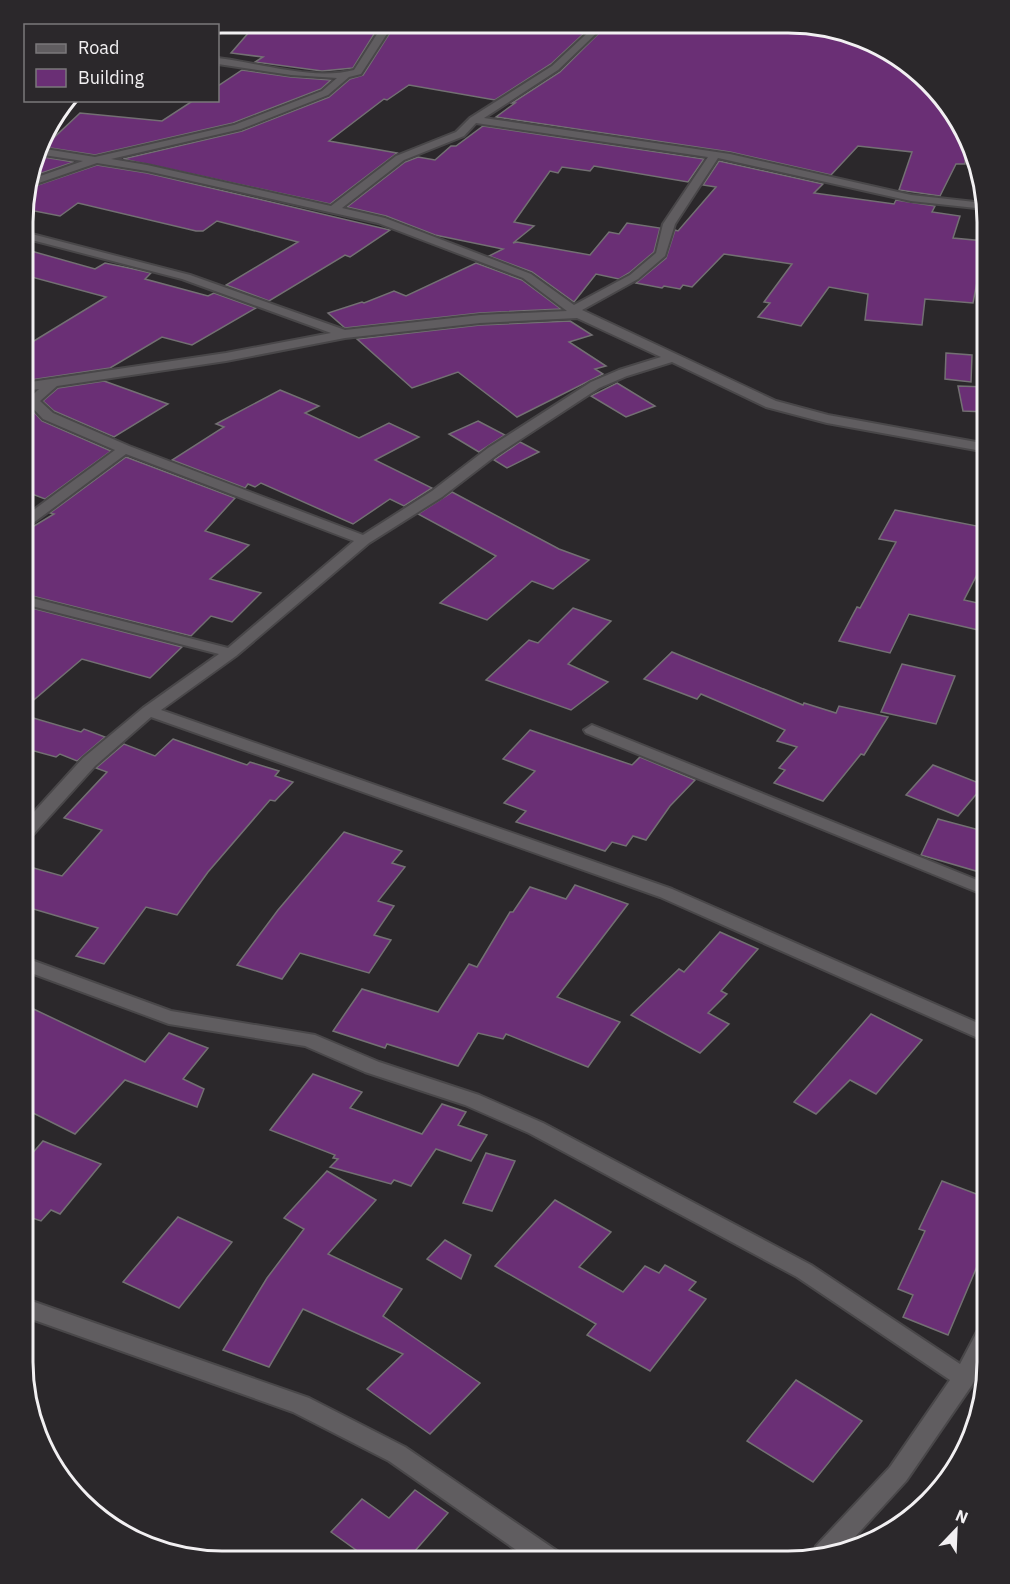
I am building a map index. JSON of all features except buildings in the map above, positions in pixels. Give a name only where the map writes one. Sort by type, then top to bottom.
[{"type":"street","points":[[38,181],[99,159],[145,150],[203,133],[237,127],[325,93],[345,76],[358,72],[383,33]]},
{"type":"street","points":[[335,208],[400,158],[460,134],[474,120],[555,68],[592,33]]},
{"type":"street","points":[[219,61],[345,76]]},
{"type":"street","points":[[474,120],[715,155],[911,198],[976,205]]},
{"type":"street","points":[[46,152],[99,159],[335,208],[381,220],[527,276],[576,312],[763,401],[793,411],[977,446]]},
{"type":"street","points":[[33,386],[226,357],[345,334],[480,319],[576,312],[634,277],[661,254],[669,224],[715,155]]},
{"type":"street","points":[[33,237],[186,277],[345,334]]},
{"type":"street","points":[[33,824],[89,762],[149,711],[231,653],[364,540],[437,494],[493,452],[595,386],[623,373],[672,358]]},
{"type":"street","points":[[33,400],[52,384]]},
{"type":"street","points":[[33,402],[48,416],[124,449],[364,540]]},
{"type":"street","points":[[33,516],[124,449]]},
{"type":"street","points":[[33,602],[231,653]]},
{"type":"street","points":[[149,711],[666,893],[977,1031]]},
{"type":"street","points":[[592,730],[977,886]]},
{"type":"street","points":[[33,967],[169,1017],[308,1040],[372,1067],[483,1104],[536,1128],[804,1271],[964,1378]]},
{"type":"street","points":[[33,1311],[301,1405],[397,1454],[538,1551]]},
{"type":"street","points":[[831,1546],[898,1474],[964,1378],[977,1353]]}]
